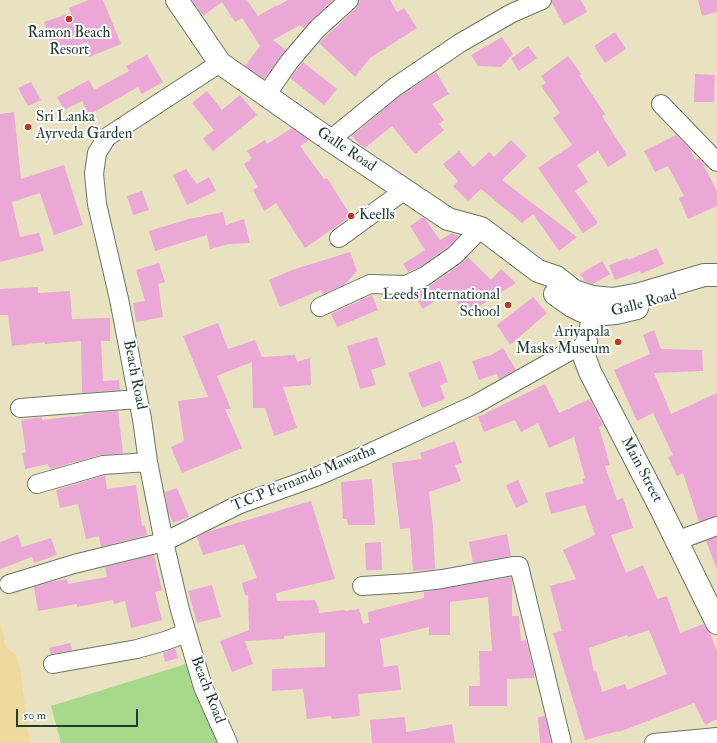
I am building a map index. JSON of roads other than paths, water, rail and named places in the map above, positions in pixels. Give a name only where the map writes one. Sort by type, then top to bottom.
[{"type":"main road","name":"Galle Road","points":[[177,0],[220,63],[448,220],[481,228],[538,271],[556,277],[574,291],[582,295],[601,299],[627,297],[704,275],[717,275]]},
{"type":"main road","name":"Galle Road","points":[[538,271],[546,287],[572,306],[582,311],[604,314],[627,311],[709,286],[717,281]]},
{"type":"main road","name":"Main Street","points":[[586,342],[584,356],[590,372],[660,507],[717,624]]},
{"type":"street","points":[[266,95],[289,62],[317,29],[349,0]]},
{"type":"street","points":[[330,140],[395,87],[460,43],[512,13],[542,0]]},
{"type":"street","name":"Beach Road","points":[[220,63],[107,137],[97,153],[94,174],[98,204],[119,299],[164,542],[186,632],[203,687],[228,743]]},
{"type":"street","points":[[661,104],[717,162]]},
{"type":"street","points":[[339,238],[405,190]]},
{"type":"street","points":[[320,307],[370,284],[406,285],[425,276],[454,255],[481,228]]},
{"type":"street","name":"Main Street","points":[[586,342],[592,313]]},
{"type":"street","name":"T.C.P Fernando Mawatha","points":[[9,584],[74,564],[164,542],[240,504],[334,469],[476,404],[586,342]]},
{"type":"street","points":[[20,408],[138,399]]},
{"type":"street","points":[[37,484],[103,466],[148,462]]},
{"type":"street","points":[[676,541],[717,526]]},
{"type":"street","points":[[362,586],[417,582],[520,566],[562,743]]},
{"type":"street","points":[[53,664],[137,649],[165,641],[186,632]]},
{"type":"street","points":[[654,743],[717,737]]},
{"type":"place","name":"Ramon Beach Resort","points":[[69,19]]},
{"type":"place","name":"Sri Lanka Ayrveda Garden","points":[[28,127]]},
{"type":"place","name":"Keells","points":[[351,216]]},
{"type":"place","name":"Leeds International School","points":[[508,305]]},
{"type":"place","name":"Ariyapala Masks Museum","points":[[618,342]]}]
